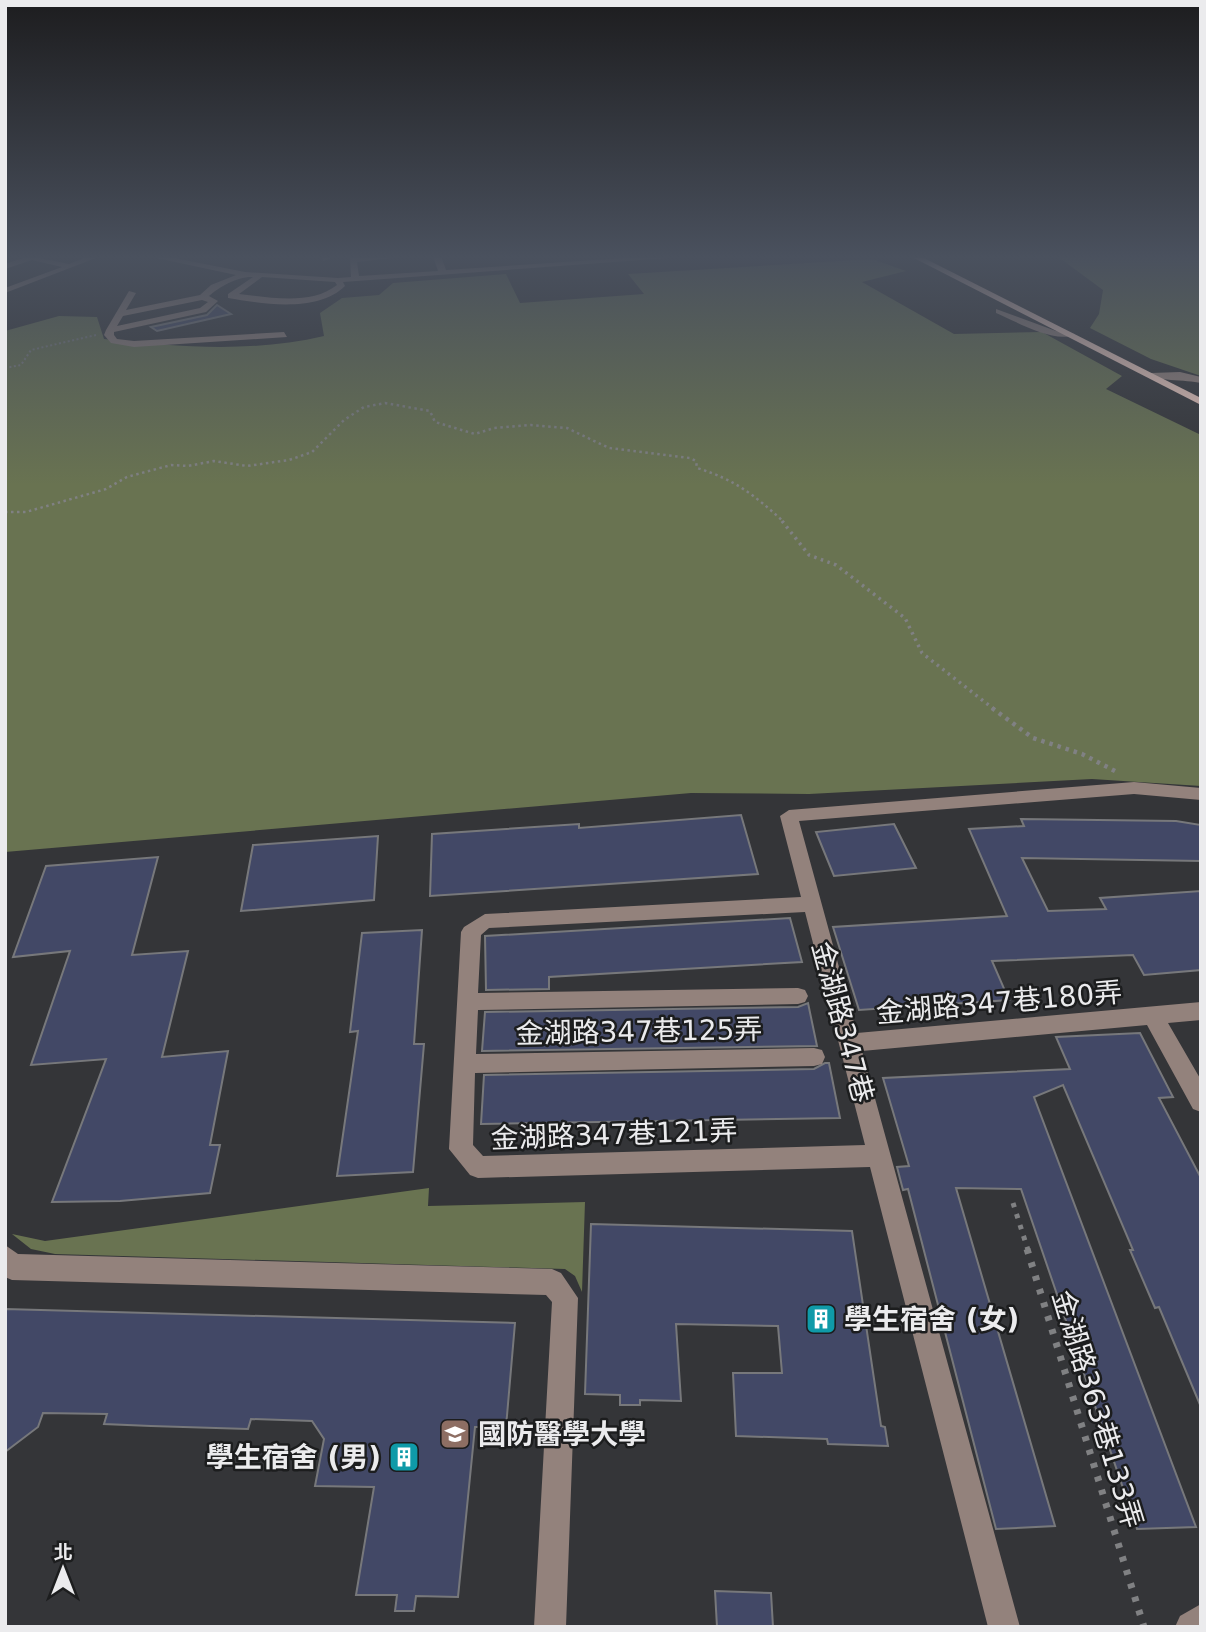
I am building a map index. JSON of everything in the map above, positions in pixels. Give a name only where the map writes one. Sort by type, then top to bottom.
[{"type":"main road","points":[[1066,332],[1201,393]]},
{"type":"main road","points":[[1075,332],[1157,375],[1201,402]]},
{"type":"street","points":[[110,332],[114,341],[134,344],[284,335]]},
{"type":"street","points":[[1051,332],[1070,334]]},
{"type":"street","points":[[1157,375],[1201,380]]},
{"type":"street","name":"金湖路347巷","points":[[1004,1627],[789,816],[1134,788],[1201,794]]},
{"type":"street","name":"金湖路347巷121弄","points":[[811,904],[485,921],[471,932],[461,1149],[478,1167],[878,1156]]},
{"type":"street","points":[[468,1002],[798,996]]},
{"type":"street","name":"金湖路347巷180弄","points":[[849,1043],[1201,1011]]},
{"type":"street","points":[[1153,1016],[1201,1102]]},
{"type":"street","name":"金湖路347巷125弄","points":[[466,1064],[814,1057]]},
{"type":"street","points":[[5,1258],[12,1267],[552,1282],[565,1298],[550,1627]]},
{"type":"street","points":[[1191,1627],[1201,1620]]},
{"type":"path","points":[[5,368],[21,365],[31,350],[101,332]]},
{"type":"path","points":[[5,512],[26,512],[106,489],[127,477],[171,465],[188,466],[214,461],[247,466],[289,460],[312,452],[344,420],[364,407],[385,403],[430,411],[435,422],[475,434],[494,428],[531,425],[567,428],[609,448],[690,457],[696,461],[697,468],[726,477],[746,488],[789,527],[809,555],[836,565],[905,618],[922,653],[1007,720],[1033,738],[1082,754],[1115,770],[1134,788]]},
{"type":"path","name":"金湖路363巷133弄","points":[[1013,1203],[1144,1627]]},
{"type":"green space","points":[[5,332],[102,332],[104,339],[214,347],[270,345],[324,336],[323,332],[1042,332],[1122,376],[1106,389],[1201,435],[1201,786],[1092,779],[809,794],[691,793],[5,852]]},
{"type":"green space","points":[[1098,332],[1201,332],[1201,376],[1151,359]]},
{"type":"green space","points":[[429,1188],[428,1206],[585,1202],[582,1292],[575,1276],[565,1269],[55,1254],[31,1249],[12,1234],[45,1241]]},
{"type":"building","points":[[741,815],[758,874],[430,896],[432,834],[579,824],[579,828]]},
{"type":"building","points":[[1021,819],[1176,821],[1201,825],[1201,861],[1022,858],[1048,911],[1106,909],[1100,898],[1201,891],[1201,970],[1144,975],[1133,955],[992,961],[1009,1000],[859,1010],[833,927],[1007,916],[969,829],[1024,826]]},
{"type":"building","points":[[894,824],[916,868],[834,876],[816,832]]},
{"type":"building","points":[[378,836],[374,900],[241,911],[253,845]]},
{"type":"building","points":[[158,857],[132,955],[188,951],[162,1057],[228,1051],[210,1145],[220,1145],[210,1193],[120,1201],[52,1202],[106,1059],[31,1065],[70,951],[13,957],[46,866]]},
{"type":"building","points":[[790,918],[802,962],[549,977],[549,989],[486,990],[485,936]]},
{"type":"building","points":[[422,930],[414,1044],[424,1044],[413,1172],[337,1176],[358,1031],[350,1032],[362,933]]},
{"type":"building","points":[[808,1003],[817,1046],[482,1051],[485,1012],[798,1007]]},
{"type":"building","points":[[1140,1033],[1173,1097],[1159,1098],[1201,1178],[1201,1407],[1159,1307],[1155,1308],[1130,1250],[1133,1250],[1063,1085],[1034,1097],[1196,1527],[1137,1529],[1021,1189],[956,1188],[1055,1526],[996,1529],[908,1189],[903,1190],[897,1167],[909,1166],[883,1078],[1070,1069],[1056,1037]]},
{"type":"building","points":[[829,1063],[840,1118],[481,1124],[484,1075],[814,1069]]},
{"type":"building","name":"學生宿舍 (女)","points":[[591,1224],[852,1231],[881,1426],[885,1427],[888,1446],[828,1444],[827,1439],[736,1436],[733,1373],[782,1373],[778,1326],[676,1324],[681,1401],[640,1400],[640,1405],[620,1405],[620,1395],[585,1394]]},
{"type":"building","name":"學生宿舍 (男)","points":[[5,1309],[515,1323],[506,1427],[475,1427],[458,1597],[416,1596],[414,1611],[395,1611],[397,1595],[356,1595],[374,1487],[315,1486],[324,1439],[312,1421],[251,1419],[248,1429],[104,1424],[107,1414],[43,1413],[38,1427],[5,1452]]},
{"type":"building","points":[[715,1591],[771,1593],[773,1627],[717,1627]]},
{"type":"place","name":"學生宿舍 (女)","points":[[821,1319]]},
{"type":"place","name":"國防醫學大學","points":[[455,1434]]},
{"type":"place","name":"學生宿舍 (男)","points":[[404,1457]]}]
